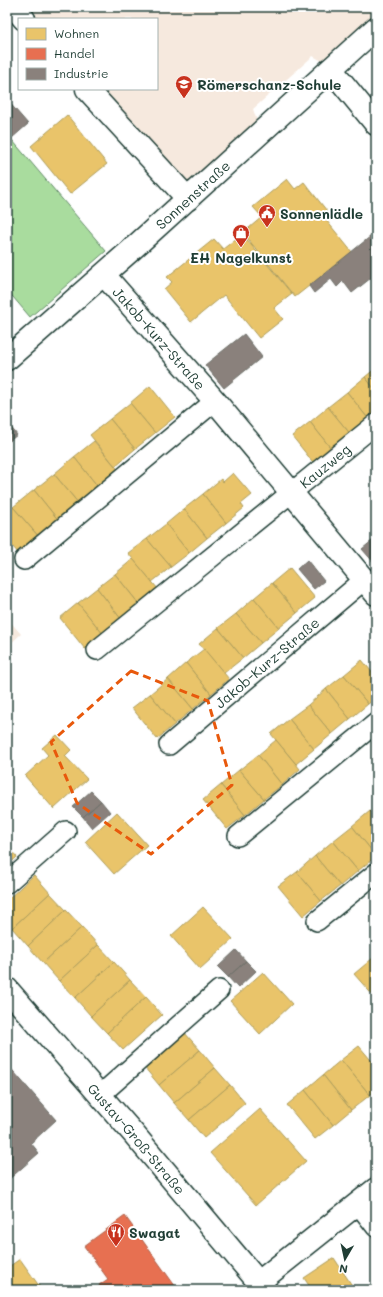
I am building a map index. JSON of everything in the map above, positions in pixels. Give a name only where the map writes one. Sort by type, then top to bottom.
[{"type":"street","points":[[14,7],[23,18]]},
{"type":"street","name":"Sonnenstraße","points":[[7,359],[104,275],[376,28]]},
{"type":"street","points":[[331,69],[376,124]]},
{"type":"street","points":[[89,90],[188,199]]},
{"type":"street","name":"Jakob-Kurz-Straße","points":[[104,275],[215,401],[370,587]]},
{"type":"street","name":"Gustav-Groß-Straße","points":[[7,989],[262,1286]]},
{"type":"street","points":[[262,1286],[376,1189]]},
{"type":"lane","name":"Jakob-Kurz-Straße","points":[[24,560],[215,401]]},
{"type":"lane","name":"Kauzweg","points":[[292,492],[376,424]]},
{"type":"lane","points":[[97,650],[292,492]]},
{"type":"lane","name":"Jakob-Kurz-Straße","points":[[169,745],[370,587]]},
{"type":"lane","points":[[238,836],[376,722]]},
{"type":"lane","points":[[7,883],[66,831]]},
{"type":"lane","points":[[317,921],[376,873]]},
{"type":"lane","points":[[100,1096],[219,990]]},
{"type":"lane","points":[[358,1204],[376,1227]]},
{"type":"highlighted area","points":[[131,671],[208,701],[232,785],[151,854],[77,803],[51,742]]},
{"type":"shaded area","name":"Römerschanz-Schule","points":[[23,7],[376,7],[376,22],[329,65],[313,56],[253,109],[259,127],[187,191],[96,90],[158,90],[158,18],[30,18]]},
{"type":"shaded area","points":[[7,618],[21,634],[7,647]]},
{"type":"green space","points":[[7,134],[106,251],[30,317],[7,290]]},
{"type":"building: Wohnen","points":[[67,115],[107,164],[70,194],[31,146]]},
{"type":"building: Wohnen","points":[[287,179],[295,189],[304,182],[327,211],[322,215],[352,252],[295,297],[243,233],[262,217],[253,207]]},
{"type":"building: Wohnen","points":[[242,234],[292,294],[274,308],[283,319],[259,338],[224,295],[191,322],[164,289],[172,282],[167,277],[214,239],[223,249]]},
{"type":"building: Wohnen","points":[[376,368],[376,391],[365,377]]},
{"type":"building: Wohnen","points":[[365,377],[376,391],[376,416],[370,421],[347,392]]},
{"type":"building: Wohnen","points":[[150,386],[175,417],[155,433],[130,403]]},
{"type":"building: Wohnen","points":[[347,392],[370,421],[352,436],[328,407]]},
{"type":"building: Wohnen","points":[[130,403],[155,433],[135,449],[110,419]]},
{"type":"building: Wohnen","points":[[328,407],[352,436],[333,451],[310,422]]},
{"type":"building: Wohnen","points":[[110,419],[135,449],[115,466],[90,435]]},
{"type":"building: Wohnen","points":[[310,422],[333,451],[316,466],[292,436]]},
{"type":"building: Wohnen","points":[[94,441],[120,472],[99,488],[74,457]]},
{"type":"building: Wohnen","points":[[74,457],[99,488],[79,504],[54,474]]},
{"type":"building: Wohnen","points":[[233,473],[252,495],[241,504],[244,508],[226,523],[203,494],[221,479],[223,482]]},
{"type":"building: Wohnen","points":[[54,474],[79,504],[59,521],[34,490]]},
{"type":"building: Wohnen","points":[[34,490],[59,521],[39,537],[13,507]]},
{"type":"building: Wohnen","points":[[203,494],[226,523],[207,538],[184,509]]},
{"type":"building: Wohnen","points":[[13,507],[39,537],[19,554],[7,540],[7,512]]},
{"type":"building: Wohnen","points":[[184,509],[207,538],[189,553],[166,524]]},
{"type":"building: Wohnen","points":[[166,524],[189,553],[171,567],[147,539]]},
{"type":"building: Wohnen","points":[[147,539],[171,567],[152,582],[128,553]]},
{"type":"building: Wohnen","points":[[133,559],[158,589],[139,604],[115,574]]},
{"type":"building: Wohnen","points":[[290,568],[315,598],[297,613],[272,583]]},
{"type":"building: Wohnen","points":[[115,574],[139,604],[121,619],[97,588]]},
{"type":"building: Wohnen","points":[[272,583],[297,613],[279,628],[254,598]]},
{"type":"building: Wohnen","points":[[97,588],[121,619],[103,634],[78,603]]},
{"type":"building: Wohnen","points":[[254,598],[279,628],[261,643],[236,614]]},
{"type":"building: Wohnen","points":[[78,603],[103,634],[85,649],[60,618]]},
{"type":"building: Wohnen","points":[[236,614],[261,643],[243,658],[218,628]]},
{"type":"building: Wohnen","points":[[218,628],[243,658],[224,673],[199,644]]},
{"type":"building: Wohnen","points":[[204,649],[229,679],[211,694],[186,663]]},
{"type":"building: Wohnen","points":[[362,660],[376,677],[376,698],[368,704],[344,675]]},
{"type":"building: Wohnen","points":[[186,663],[211,694],[193,709],[168,679]]},
{"type":"building: Wohnen","points":[[344,675],[368,704],[350,719],[326,689]]},
{"type":"building: Wohnen","points":[[168,679],[193,709],[175,724],[150,694]]},
{"type":"building: Wohnen","points":[[326,689],[350,719],[332,734],[308,705]]},
{"type":"building: Wohnen","points":[[150,694],[175,724],[157,739],[132,708]]},
{"type":"building: Wohnen","points":[[308,705],[332,734],[314,749],[289,719]]},
{"type":"building: Wohnen","points":[[289,719],[314,749],[296,764],[271,734]]},
{"type":"building: Wohnen","points":[[57,735],[71,750],[65,756],[87,779],[54,809],[25,776],[48,755],[42,748]]},
{"type":"building: Wohnen","points":[[276,740],[300,769],[282,785],[258,755]]},
{"type":"building: Wohnen","points":[[258,755],[282,785],[264,799],[239,770]]},
{"type":"building: Wohnen","points":[[239,770],[264,799],[245,815],[221,785]]},
{"type":"building: Wohnen","points":[[221,785],[245,815],[227,829],[203,800]]},
{"type":"building: Wohnen","points":[[376,807],[376,818],[370,811]]},
{"type":"building: Wohnen","points":[[370,811],[376,818],[376,856],[352,826]]},
{"type":"building: Wohnen","points":[[117,812],[147,845],[114,874],[85,842]]},
{"type":"building: Wohnen","points":[[352,826],[376,856],[358,871],[333,841]]},
{"type":"building: Wohnen","points":[[333,841],[358,871],[340,886],[315,856]]},
{"type":"building: Wohnen","points":[[7,846],[17,857],[7,866]]},
{"type":"building: Wohnen","points":[[315,856],[340,886],[321,901],[297,872]]},
{"type":"building: Wohnen","points":[[297,872],[321,901],[303,916],[278,886]]},
{"type":"building: Wohnen","points":[[34,875],[50,893],[12,928],[7,923],[7,900]]},
{"type":"building: Wohnen","points":[[50,893],[66,910],[28,946],[12,928]]},
{"type":"building: Wohnen","points":[[203,907],[233,939],[200,969],[171,936]]},
{"type":"building: Wohnen","points":[[66,910],[82,927],[43,963],[28,946]]},
{"type":"building: Wohnen","points":[[82,927],[98,945],[59,981],[43,963]]},
{"type":"building: Wohnen","points":[[98,945],[114,962],[75,998],[59,981]]},
{"type":"building: Wohnen","points":[[373,958],[376,962],[376,999],[354,974]]},
{"type":"building: Wohnen","points":[[114,962],[130,980],[91,1016],[75,998]]},
{"type":"building: Wohnen","points":[[263,972],[292,1004],[260,1034],[230,1001]]},
{"type":"building: Wohnen","points":[[130,980],[146,997],[107,1033],[91,1016]]},
{"type":"building: Wohnen","points":[[146,997],[162,1015],[123,1050],[107,1033]]},
{"type":"building: Wohnen","points":[[184,1032],[200,1050],[159,1085],[144,1067]]},
{"type":"building: Wohnen","points":[[359,1046],[376,1066],[376,1090],[370,1095],[341,1060]]},
{"type":"building: Wohnen","points":[[200,1050],[215,1068],[174,1103],[159,1085]]},
{"type":"building: Wohnen","points":[[341,1060],[370,1095],[351,1110],[323,1075]]},
{"type":"building: Wohnen","points":[[215,1068],[230,1085],[189,1120],[174,1103]]},
{"type":"building: Wohnen","points":[[323,1075],[351,1110],[333,1125],[305,1090]]},
{"type":"building: Wohnen","points":[[230,1085],[245,1103],[204,1138],[189,1120]]},
{"type":"building: Wohnen","points":[[305,1090],[333,1125],[315,1139],[287,1105]]},
{"type":"building: Wohnen","points":[[260,1109],[306,1161],[256,1205],[210,1153]]},
{"type":"building: Wohnen","points":[[334,1258],[353,1287],[348,1290],[312,1290],[304,1278]]},
{"type":"building: Wohnen","points":[[20,1259],[42,1290],[7,1290],[7,1268]]},
{"type":"building: Handel","points":[[125,1216],[178,1290],[102,1290],[99,1285],[108,1279],[84,1246]]},
{"type":"building: Industrie","points":[[7,101],[28,124],[12,138],[7,133]]},
{"type":"building: Industrie","points":[[376,232],[376,274],[352,293],[343,281],[337,287],[331,279],[314,293],[309,286]]},
{"type":"building: Industrie","points":[[244,334],[262,357],[224,388],[205,365]]},
{"type":"building: Industrie","points":[[7,422],[17,435],[7,443]]},
{"type":"building: Industrie","points":[[373,540],[376,544],[376,565],[362,549]]},
{"type":"building: Industrie","points":[[307,560],[324,581],[314,589],[297,569]]},
{"type":"building: Industrie","points":[[91,791],[101,801],[83,817],[73,807]]},
{"type":"building: Industrie","points":[[101,801],[110,812],[92,828],[83,817]]},
{"type":"building: Industrie","points":[[236,950],[246,961],[228,977],[218,967]]},
{"type":"building: Industrie","points":[[246,961],[256,971],[238,988],[228,977]]},
{"type":"building: Industrie","points":[[7,1064],[56,1120],[31,1143],[39,1153],[7,1181]]},
{"type":"place","name":"Römerschanz-Schule","points":[[184,99]]},
{"type":"place","name":"Sonnenlädle","points":[[267,228]]},
{"type":"place","name":"EH Nagelkunst","points":[[241,248]]},
{"type":"place","name":"Swagat","points":[[116,1247]]}]
